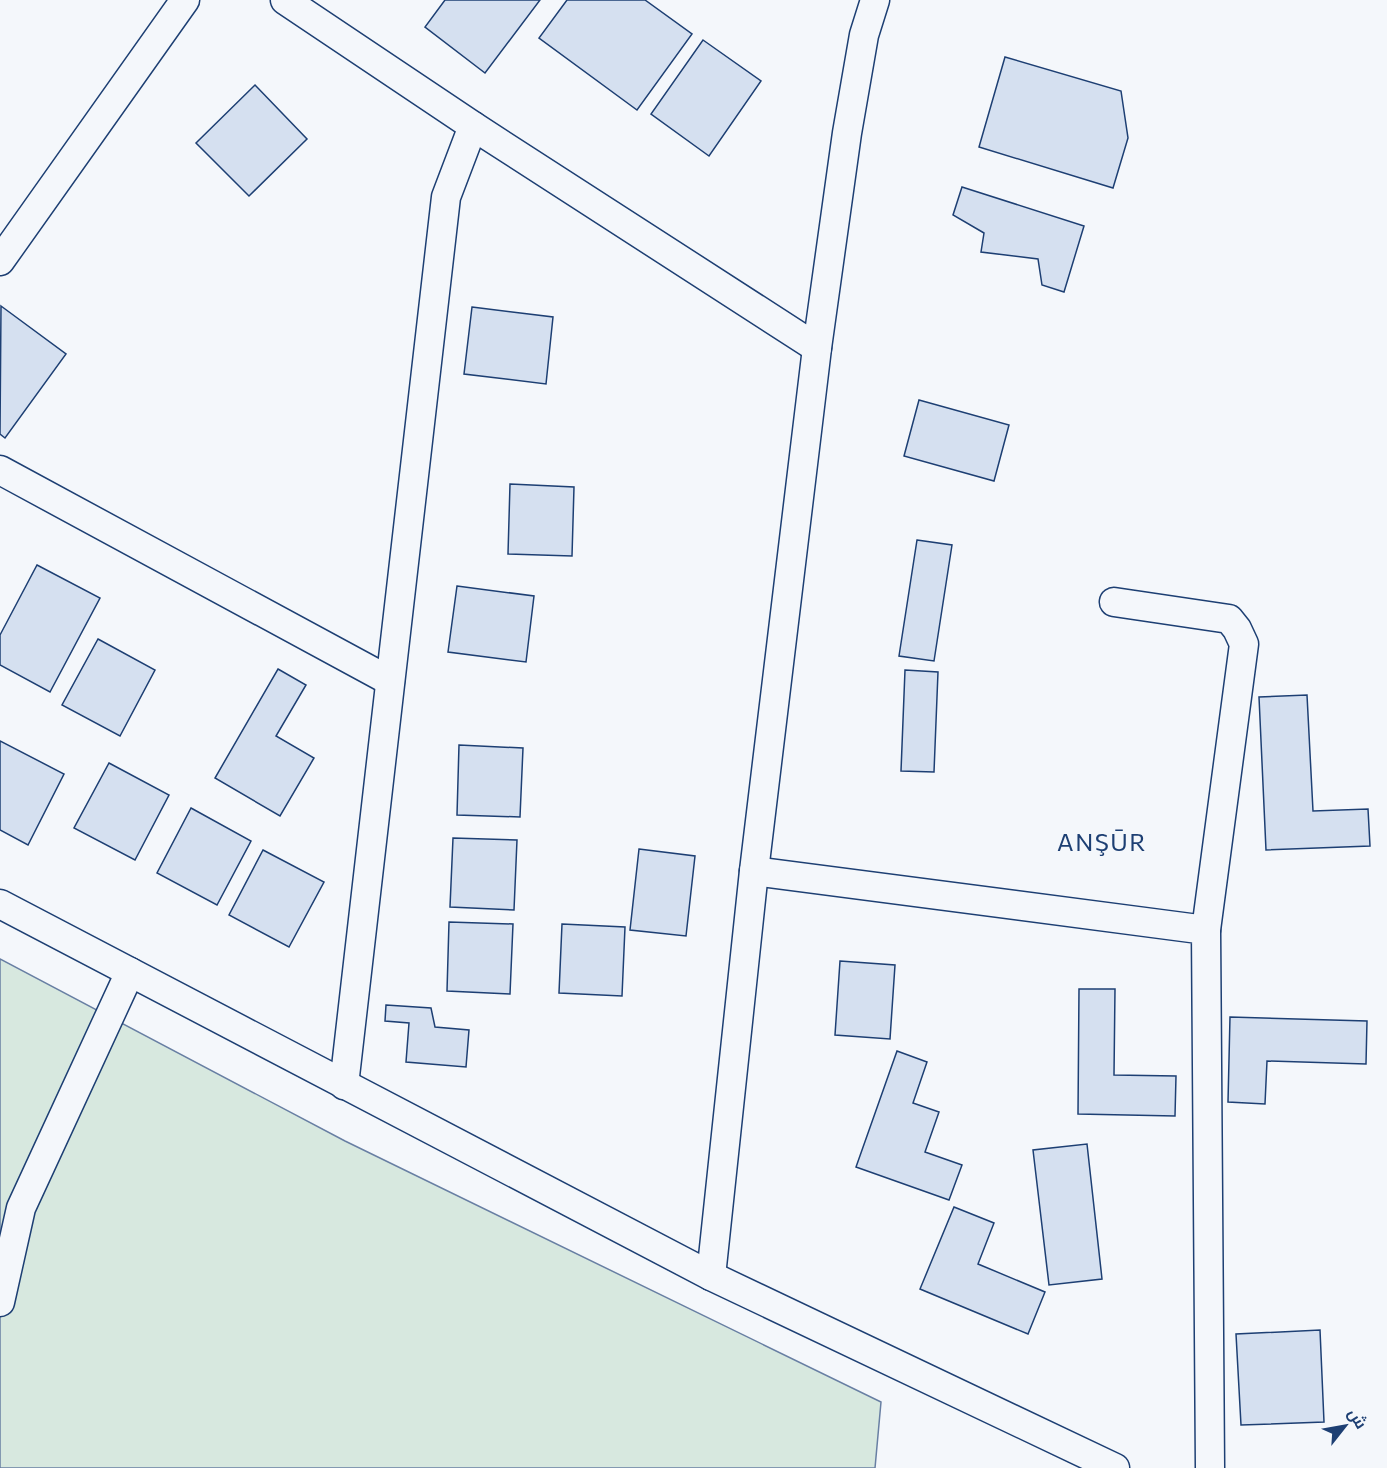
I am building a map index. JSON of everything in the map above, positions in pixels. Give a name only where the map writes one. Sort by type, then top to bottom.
[{"type":"street","points":[[0,261],[185,0]]},
{"type":"street","points":[[285,0],[473,126],[817,348]]},
{"type":"street","points":[[711,1276],[754,871],[817,348],[847,133],[864,35],[875,0]]},
{"type":"street","points":[[344,1085],[446,197],[473,126]]},
{"type":"street","points":[[0,470],[390,681]]},
{"type":"street","points":[[1114,602],[1229,619],[1244,644],[1206,930],[1210,1468]]},
{"type":"street","points":[[754,871],[1206,930]]},
{"type":"street","points":[[0,904],[711,1276],[1115,1468]]},
{"type":"street","points":[[0,1302],[21,1208],[130,972]]},
{"type":"shaded area","points":[[0,959],[345,1141],[881,1402],[875,1468],[0,1468]]},
{"type":"building","points":[[445,0],[540,0],[485,73],[425,27]]},
{"type":"building","points":[[567,0],[645,0],[692,34],[637,110],[539,38]]},
{"type":"building","points":[[703,40],[761,81],[709,156],[651,114]]},
{"type":"building","points":[[1005,57],[1121,91],[1128,138],[1113,188],[979,147]]},
{"type":"building","points":[[255,85],[307,139],[249,196],[196,143]]},
{"type":"building","points":[[962,187],[1084,226],[1064,292],[1042,285],[1038,259],[981,252],[984,233],[953,215]]},
{"type":"building","points":[[1,306],[66,354],[5,438],[0,434]]},
{"type":"building","points":[[472,307],[553,317],[546,384],[464,374]]},
{"type":"building","points":[[919,400],[1009,425],[994,481],[904,456]]},
{"type":"building","points":[[510,484],[574,487],[572,556],[508,554]]},
{"type":"building","points":[[917,540],[952,545],[934,661],[899,656]]},
{"type":"building","points":[[37,565],[100,598],[50,692],[0,665],[0,635]]},
{"type":"building","points":[[457,586],[534,596],[526,662],[448,652]]},
{"type":"building","points":[[98,639],[155,670],[120,736],[62,705]]},
{"type":"building","points":[[278,669],[306,685],[276,736],[314,758],[280,816],[215,778]]},
{"type":"building","points":[[905,670],[938,672],[934,772],[901,771]]},
{"type":"building","points":[[1307,695],[1313,811],[1368,809],[1370,846],[1266,850],[1259,697]]},
{"type":"building","points":[[0,741],[64,774],[28,845],[0,830]]},
{"type":"building","points":[[459,745],[523,748],[520,817],[457,815]]},
{"type":"building","points":[[109,763],[169,795],[135,860],[74,828]]},
{"type":"building","points":[[191,808],[251,841],[217,905],[157,873]]},
{"type":"building","points":[[453,838],[517,840],[514,910],[450,907]]},
{"type":"building","points":[[639,849],[695,856],[686,936],[630,930]]},
{"type":"building","points":[[263,850],[324,882],[289,947],[229,915]]},
{"type":"building","points":[[449,922],[513,924],[510,994],[447,991]]},
{"type":"building","points":[[562,924],[625,927],[622,996],[559,993]]},
{"type":"building","points":[[840,961],[895,965],[890,1039],[835,1035]]},
{"type":"building","points":[[1079,989],[1115,989],[1114,1075],[1176,1076],[1175,1116],[1078,1114]]},
{"type":"building","points":[[386,1005],[431,1008],[435,1027],[469,1030],[466,1067],[406,1062],[409,1023],[385,1021]]},
{"type":"building","points":[[1230,1017],[1367,1021],[1366,1064],[1267,1061],[1265,1104],[1228,1102]]},
{"type":"building","points":[[897,1051],[927,1062],[913,1103],[939,1112],[925,1152],[962,1165],[949,1200],[856,1167]]},
{"type":"building","points":[[1087,1144],[1102,1279],[1049,1285],[1033,1150]]},
{"type":"building","points":[[954,1207],[994,1223],[978,1264],[1045,1292],[1028,1334],[920,1289]]},
{"type":"building","points":[[1320,1330],[1324,1422],[1241,1425],[1236,1334]]},
{"type":"district","name":"ANŞŪR","points":[[1102,841]]}]
